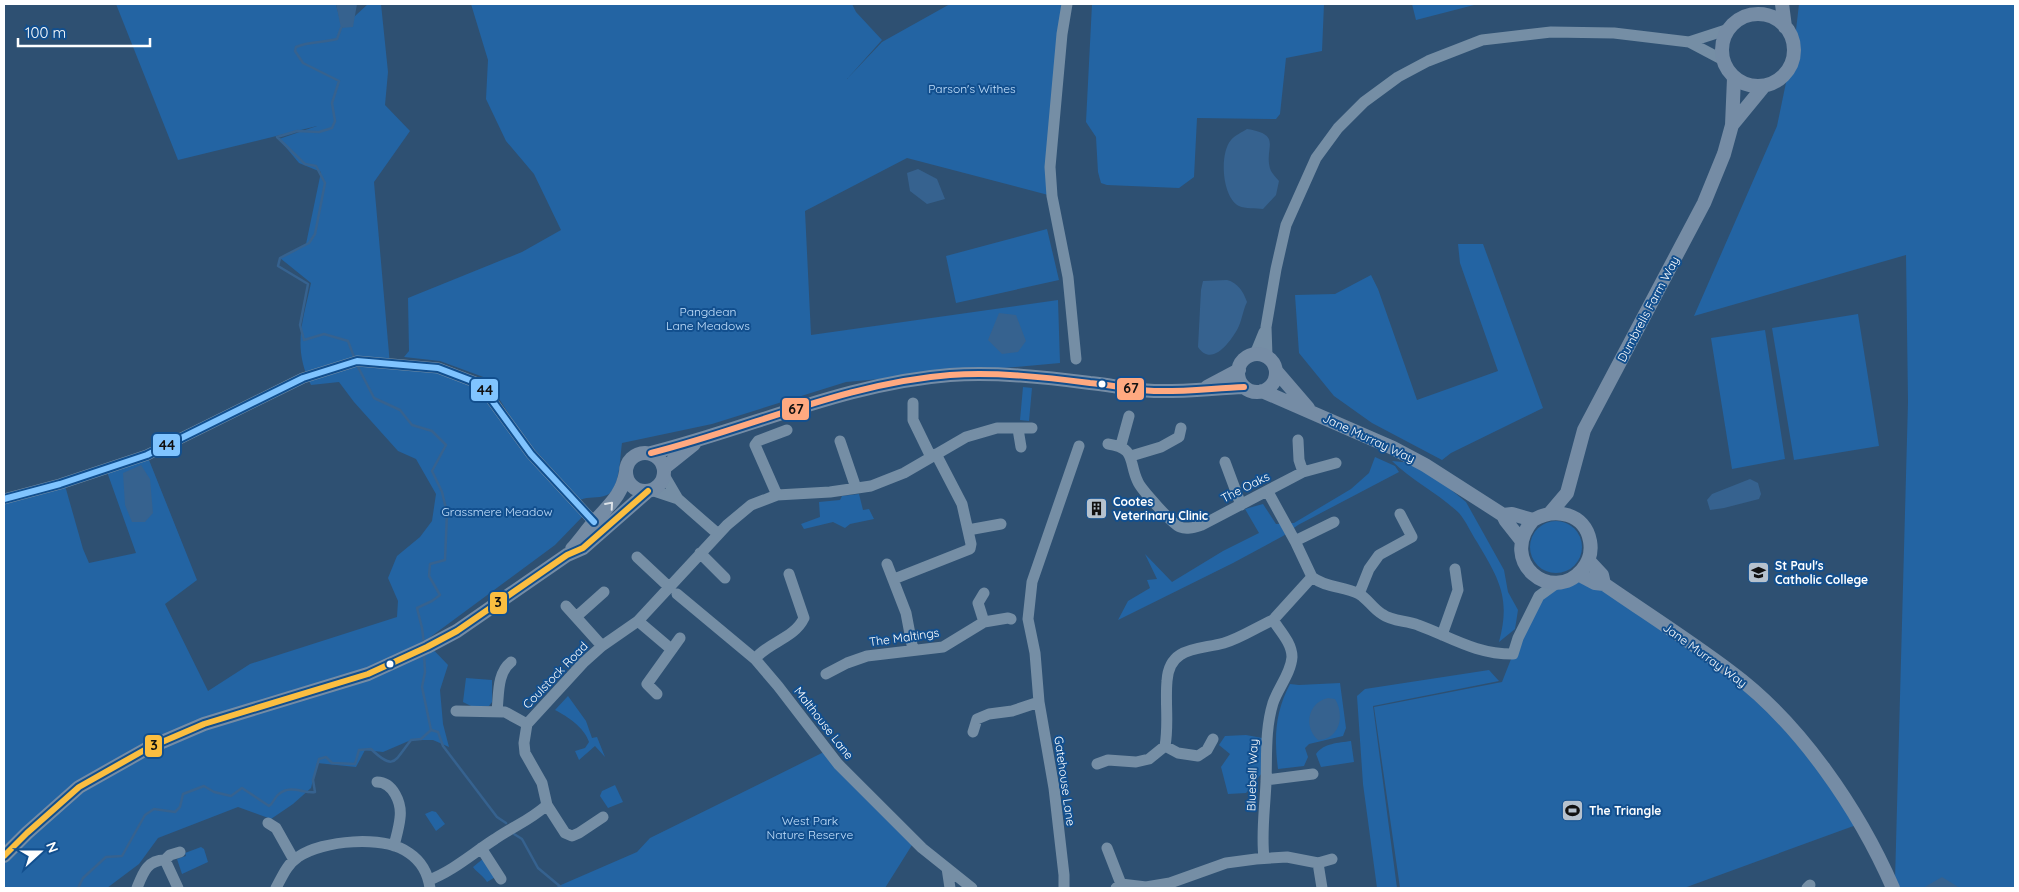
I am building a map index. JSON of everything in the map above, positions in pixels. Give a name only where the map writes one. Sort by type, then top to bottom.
[{"type":"main road","points":[[1746,16],[1753,4]]},
{"type":"main road","points":[[1782,4],[1785,27]]},
{"type":"main road","points":[[1756,14],[1777,20],[1791,36],[1794,46],[1791,62],[1783,76],[1764,86],[1748,85],[1734,78],[1727,70],[1723,60],[1724,38],[1736,21],[1746,16],[1756,14]]},
{"type":"main road","name":"Dumbrells Farm Way","points":[[1550,513],[1567,493],[1584,430],[1704,203],[1724,154],[1732,125],[1734,78]]},
{"type":"main road","name":"Dumbrells Farm Way","points":[[1732,125],[1764,86]]},
{"type":"main road","points":[[567,555],[613,502],[624,486],[627,465],[639,453],[651,453],[696,442],[783,412],[868,387],[951,375],[999,374],[1069,380],[1154,391],[1244,387],[1256,392],[1262,391],[1273,384],[1276,372],[1275,366],[1261,355],[1244,359],[1239,370],[1240,382],[1244,387]]},
{"type":"main road","points":[[1204,389],[1239,370]]},
{"type":"main road","name":"Jane Murray Way","points":[[1276,372],[1310,411]]},
{"type":"main road","name":"Jane Murray Way","points":[[1262,391],[1393,448],[1425,465],[1504,514]]},
{"type":"main road","points":[[4,856],[79,787],[148,748],[204,724],[368,674],[457,631],[567,555],[583,548],[660,484],[664,472],[696,442]]},
{"type":"main road","points":[[651,453],[660,459],[664,472]]},
{"type":"main road","points":[[626,472],[633,487],[642,491],[650,491]]},
{"type":"main road","points":[[1567,493],[1576,519]]},
{"type":"main road","points":[[1550,513],[1568,514],[1576,519],[1584,527],[1590,540],[1588,560],[1578,574],[1568,580],[1557,583],[1546,581],[1534,575],[1522,560],[1520,550],[1525,529],[1533,520],[1550,513]]},
{"type":"main road","points":[[1521,540],[1506,521],[1504,514],[1512,514],[1533,520]]},
{"type":"main road","name":"Jane Murray Way","points":[[1588,560],[1602,574],[1604,584]]},
{"type":"main road","name":"Jane Murray Way","points":[[1578,574],[1595,583],[1604,584],[1732,672],[1763,699],[1808,748],[1839,790],[1893,888]]},
{"type":"street","points":[[1067,4],[1062,34],[1050,167],[1052,196],[1068,277],[1076,359]]},
{"type":"street","points":[[1688,42],[1729,29]]},
{"type":"street","points":[[1261,355],[1276,269],[1286,225],[1316,158],[1338,128],[1371,95],[1428,61],[1482,40],[1551,32],[1614,33],[1688,42],[1723,60]]},
{"type":"street","points":[[4,498],[60,484],[147,455],[303,378],[356,360],[438,368],[480,384],[531,454],[594,522]]},
{"type":"street","points":[[894,579],[970,549],[971,544],[962,504],[913,420],[913,403]]},
{"type":"street","points":[[1120,446],[1129,416]]},
{"type":"street","name":"Coulstock Road","points":[[602,817],[579,834],[572,836],[565,833],[547,805],[542,783],[525,753],[524,742],[527,724],[602,646],[638,621],[673,591],[700,553],[718,534],[752,505],[777,494],[830,492],[871,486],[893,478],[966,437],[997,428],[1032,428]]},
{"type":"street","points":[[1108,444],[1120,446],[1131,456],[1161,447],[1179,437],[1181,428]]},
{"type":"street","points":[[1018,429],[1020,447]]},
{"type":"street","points":[[777,494],[755,445],[758,441],[787,430]]},
{"type":"street","points":[[1298,440],[1299,460],[1303,472]]},
{"type":"street","points":[[840,441],[856,488]]},
{"type":"street","name":"Gatehouse Lane","points":[[1064,888],[1054,788],[1039,702],[1035,653],[1028,619],[1032,582],[1079,446]]},
{"type":"street","name":"The Oaks","points":[[1131,456],[1138,483],[1170,521],[1178,527],[1189,528],[1202,525],[1303,472],[1336,462]]},
{"type":"street","points":[[1225,462],[1241,505]]},
{"type":"street","points":[[664,472],[678,500]]},
{"type":"street","points":[[650,491],[678,500],[718,534]]},
{"type":"street","points":[[1268,492],[1295,540],[1312,577],[1320,583],[1359,594],[1382,614],[1398,621],[1416,624],[1455,642],[1503,654],[1513,654],[1518,638],[1539,596],[1557,583]]},
{"type":"street","points":[[1359,594],[1370,569],[1379,555],[1417,534],[1400,514]]},
{"type":"street","points":[[1295,540],[1334,522]]},
{"type":"street","points":[[968,530],[1000,524]]},
{"type":"street","points":[[700,553],[725,578]]},
{"type":"street","name":"Malthouse Lane","points":[[637,556],[673,591],[755,659],[838,764],[922,848],[972,888]]},
{"type":"street","points":[[887,564],[909,624],[913,650]]},
{"type":"street","points":[[1442,635],[1458,590],[1455,569]]},
{"type":"street","points":[[755,659],[760,652],[795,631],[804,618],[789,574]]},
{"type":"street","points":[[1534,575],[1535,587],[1539,596]]},
{"type":"street","points":[[1097,764],[1108,760],[1136,762],[1149,760],[1165,746],[1168,732],[1167,681],[1169,670],[1175,659],[1187,650],[1225,643],[1273,620],[1312,577]]},
{"type":"street","points":[[576,617],[604,592]]},
{"type":"street","points":[[984,593],[978,603],[984,622]]},
{"type":"street","points":[[566,606],[602,646]]},
{"type":"street","name":"The Maltings","points":[[826,674],[858,658],[879,653],[943,647],[984,622],[1008,618],[1011,620]]},
{"type":"street","name":"Bluebell Way","points":[[1264,858],[1262,843],[1266,780],[1266,736],[1273,702],[1285,678],[1292,658],[1290,646],[1273,620]]},
{"type":"street","points":[[638,621],[671,649]]},
{"type":"street","points":[[657,694],[647,684],[680,638]]},
{"type":"street","points":[[497,711],[503,668],[511,662]]},
{"type":"street","points":[[973,732],[977,719],[989,714],[1012,711],[1039,702]]},
{"type":"street","points":[[456,711],[505,712],[527,724]]},
{"type":"street","points":[[1165,746],[1178,753],[1198,756],[1207,750],[1213,739]]},
{"type":"street","points":[[1266,780],[1313,774]]},
{"type":"street","points":[[392,789],[401,780]]},
{"type":"street","points":[[377,782],[382,782],[392,789],[398,802],[400,816],[394,846]]},
{"type":"street","points":[[276,888],[288,866],[311,850],[342,843],[366,842],[394,846],[405,850],[415,858],[430,884],[503,833],[527,821],[547,805]]},
{"type":"street","points":[[268,823],[276,828],[294,860]]},
{"type":"street","points":[[480,848],[501,879]]},
{"type":"street","points":[[1107,848],[1119,886],[1146,887],[1170,883],[1226,863],[1264,858],[1287,857],[1318,863],[1332,859]]},
{"type":"street","points":[[137,888],[150,863],[157,860],[165,860],[170,855],[180,852]]},
{"type":"street","points":[[165,860],[178,888]]},
{"type":"street","points":[[1318,863],[1322,888]]},
{"type":"street","points":[[947,868],[950,888]]},
{"type":"green space","name":"Grassmere Meadow","points":[[116,4],[336,4],[342,28],[368,4],[381,4],[388,72],[385,105],[410,131],[374,182],[390,365],[438,372],[479,387],[584,515],[555,545],[425,641],[448,665],[440,690],[443,724],[449,747],[433,740],[411,740],[383,752],[365,750],[356,767],[317,763],[311,788],[293,804],[271,819],[238,807],[158,838],[139,864],[107,888],[4,888],[4,499],[64,482],[83,549],[89,563],[136,553],[106,469],[147,455],[197,580],[165,604],[208,691],[250,664],[397,617],[398,601],[388,578],[397,556],[420,537],[432,521],[436,494],[416,459],[398,451],[354,402],[339,382],[311,385],[305,371],[302,358],[301,334],[311,283],[280,258],[306,244],[321,172],[299,163],[279,139],[317,126],[178,160]]},
{"type":"green space","points":[[471,4],[852,4],[856,12],[882,40],[847,79],[882,42],[950,4],[1067,4],[1052,196],[907,158],[805,211],[811,335],[1058,300],[1060,363],[846,382],[712,424],[622,443],[615,487],[607,495],[580,500],[524,438],[486,378],[440,361],[404,357],[409,351],[408,298],[522,252],[561,230],[534,174],[506,141],[486,99],[488,60]]},
{"type":"green space","points":[[1092,4],[1324,4],[1322,51],[1286,58],[1280,114],[1276,119],[1197,118],[1194,177],[1179,188],[1107,185],[1101,183],[1098,172],[1096,137],[1086,122]]},
{"type":"green space","points":[[1412,4],[1478,4],[1416,20]]},
{"type":"green space","points":[[1799,4],[2015,4],[2015,888],[1898,888],[1895,881],[1908,402],[1906,255],[1694,316],[1777,126],[1795,39]]},
{"type":"green space","points":[[1047,229],[1059,280],[956,303],[946,256]]},
{"type":"green space","points":[[1458,244],[1483,244],[1543,408],[1451,453],[1442,460],[1372,423],[1334,396],[1299,353],[1295,295],[1335,294],[1371,275],[1378,289],[1417,400],[1498,371],[1460,263]]},
{"type":"green space","points":[[1858,314],[1879,446],[1794,460],[1772,328]]},
{"type":"green space","points":[[1765,330],[1785,459],[1732,469],[1711,338]]},
{"type":"green space","points":[[1023,387],[1032,388],[1029,421],[1020,420]]},
{"type":"green space","points":[[1375,457],[1395,466],[1399,472],[1298,525],[1283,536],[1233,563],[1118,620],[1128,601],[1150,588],[1147,580],[1157,579],[1145,554],[1172,582],[1223,551],[1259,533],[1245,509],[1263,504],[1276,524],[1294,523],[1351,489],[1369,473]]},
{"type":"green space","points":[[1392,461],[1413,463],[1466,502],[1504,570],[1508,592],[1518,610],[1515,629],[1499,642],[1504,613],[1501,589],[1497,578],[1466,523],[1451,506]]},
{"type":"green space","points":[[859,494],[863,510],[869,509],[874,519],[850,524],[845,528],[833,522],[804,529],[801,524],[820,517],[819,502],[840,500],[842,496]]},
{"type":"green space","points":[[1551,521],[1561,521],[1575,528],[1582,542],[1582,552],[1575,566],[1561,573],[1551,573],[1541,569],[1534,562],[1530,552],[1530,542],[1534,532],[1541,525]]},
{"type":"green space","points":[[1578,574],[1732,673],[1808,747],[1859,824],[1684,888],[1400,888],[1374,707],[1502,682],[1539,596]]},
{"type":"green space","points":[[1489,670],[1499,681],[1373,706],[1397,888],[1377,888],[1363,784],[1357,696],[1365,689]]},
{"type":"green space","points":[[466,678],[492,680],[492,702],[489,706],[471,706],[463,702]]},
{"type":"green space","points":[[1340,683],[1346,728],[1343,736],[1309,744],[1305,748],[1308,757],[1304,766],[1278,769],[1277,725],[1281,705],[1290,684]]},
{"type":"green space","points":[[568,696],[586,721],[592,738],[597,737],[605,757],[595,746],[579,760],[575,751],[585,748],[589,742],[587,737],[575,723],[555,710]]},
{"type":"green space","points":[[1246,735],[1262,738],[1262,773],[1246,793],[1228,794],[1221,767],[1230,754],[1219,745],[1225,736]]},
{"type":"green space","points":[[1351,741],[1354,762],[1321,767],[1316,754],[1319,750],[1332,744]]},
{"type":"green space","name":"West Park Nature Reserve","points":[[826,751],[912,845],[885,888],[554,888],[637,852],[650,838]]},
{"type":"green space","points":[[615,785],[623,802],[608,808],[600,796],[602,791]]},
{"type":"green space","points":[[432,811],[436,812],[445,824],[436,831],[425,814]]},
{"type":"green space","points":[[201,847],[204,849],[208,862],[182,874],[177,859],[186,856],[185,853]]},
{"type":"green space","points":[[484,858],[497,876],[487,882],[473,867]]},
{"type":"shaded area","points":[[336,4],[357,4],[353,27],[341,28]]},
{"type":"shaded area","points":[[1247,129],[1266,135],[1269,139],[1269,163],[1271,171],[1279,181],[1276,195],[1263,209],[1239,206],[1233,201],[1224,175],[1227,146],[1232,139]]},
{"type":"shaded area","points":[[918,169],[937,179],[945,199],[927,204],[910,191],[907,173]]},
{"type":"shaded area","points":[[1227,280],[1240,288],[1247,302],[1239,325],[1231,339],[1221,350],[1209,355],[1203,353],[1198,347],[1203,281]]},
{"type":"shaded area","points":[[999,313],[1016,315],[1026,341],[1018,352],[1002,354],[988,340]]},
{"type":"shaded area","points":[[141,465],[150,479],[153,513],[145,522],[132,522],[125,505],[123,473]]},
{"type":"shaded area","points":[[1750,479],[1758,483],[1761,494],[1759,499],[1710,510],[1707,500],[1712,494]]},
{"type":"shaded area","points":[[1328,698],[1335,699],[1340,712],[1340,719],[1336,731],[1325,739],[1318,740],[1310,729],[1310,716],[1316,704]]},
{"type":"shaded area","points":[[1942,877],[1960,888],[1923,888]]},
{"type":"waterway","points":[[341,28],[337,39],[296,47],[295,51],[303,63],[339,81],[332,103],[335,121],[332,128],[319,132],[297,131],[277,137],[305,164],[316,166],[325,183],[315,234],[309,243],[280,258],[278,266],[308,284],[300,325],[304,340],[324,334],[348,341],[354,357]]},
{"type":"waterway","points":[[357,365],[374,398],[400,410],[412,425],[432,431],[446,445],[432,471],[442,492],[447,513],[445,560],[430,564],[429,576],[440,595],[417,608],[424,643]]},
{"type":"waterway","points":[[424,653],[425,672],[422,687],[431,730]]},
{"type":"waterway","points":[[431,730],[438,732],[443,746],[497,817],[506,823]]},
{"type":"waterway","points":[[78,888],[83,878],[106,857],[122,856],[145,815],[154,809],[175,812],[180,807],[183,794],[204,786],[214,792],[231,796],[242,788],[269,806],[277,795],[284,791],[315,792],[313,780],[319,759],[326,757],[332,763],[355,764],[359,750],[371,749],[385,760],[393,761],[401,754],[411,740],[421,739],[431,730]]},
{"type":"waterway","points":[[514,834],[522,839],[538,868],[562,888]]},
{"type":"transit line","name":"44","points":[[4,499],[60,484],[147,455],[303,378],[357,361],[438,368],[480,384],[531,454],[594,522]]},
{"type":"transit line","name":"67","points":[[651,453],[873,387],[950,375],[1020,376],[1154,391],[1244,387]]},
{"type":"transit line","name":"3","points":[[4,856],[79,787],[148,748],[204,724],[368,674],[457,631],[567,555],[583,548],[648,491]]},
{"type":"place","name":"Cootes Veterinary Clinic","points":[[1097,508]]},
{"type":"place","name":"St Paul's Catholic College","points":[[1759,572]]},
{"type":"place","name":"The Triangle","points":[[1573,810]]},
{"type":"park label","name":"Parson's Withes","points":[[972,88]]},
{"type":"park label","name":"Pangdean Lane Meadows","points":[[708,318]]}]
